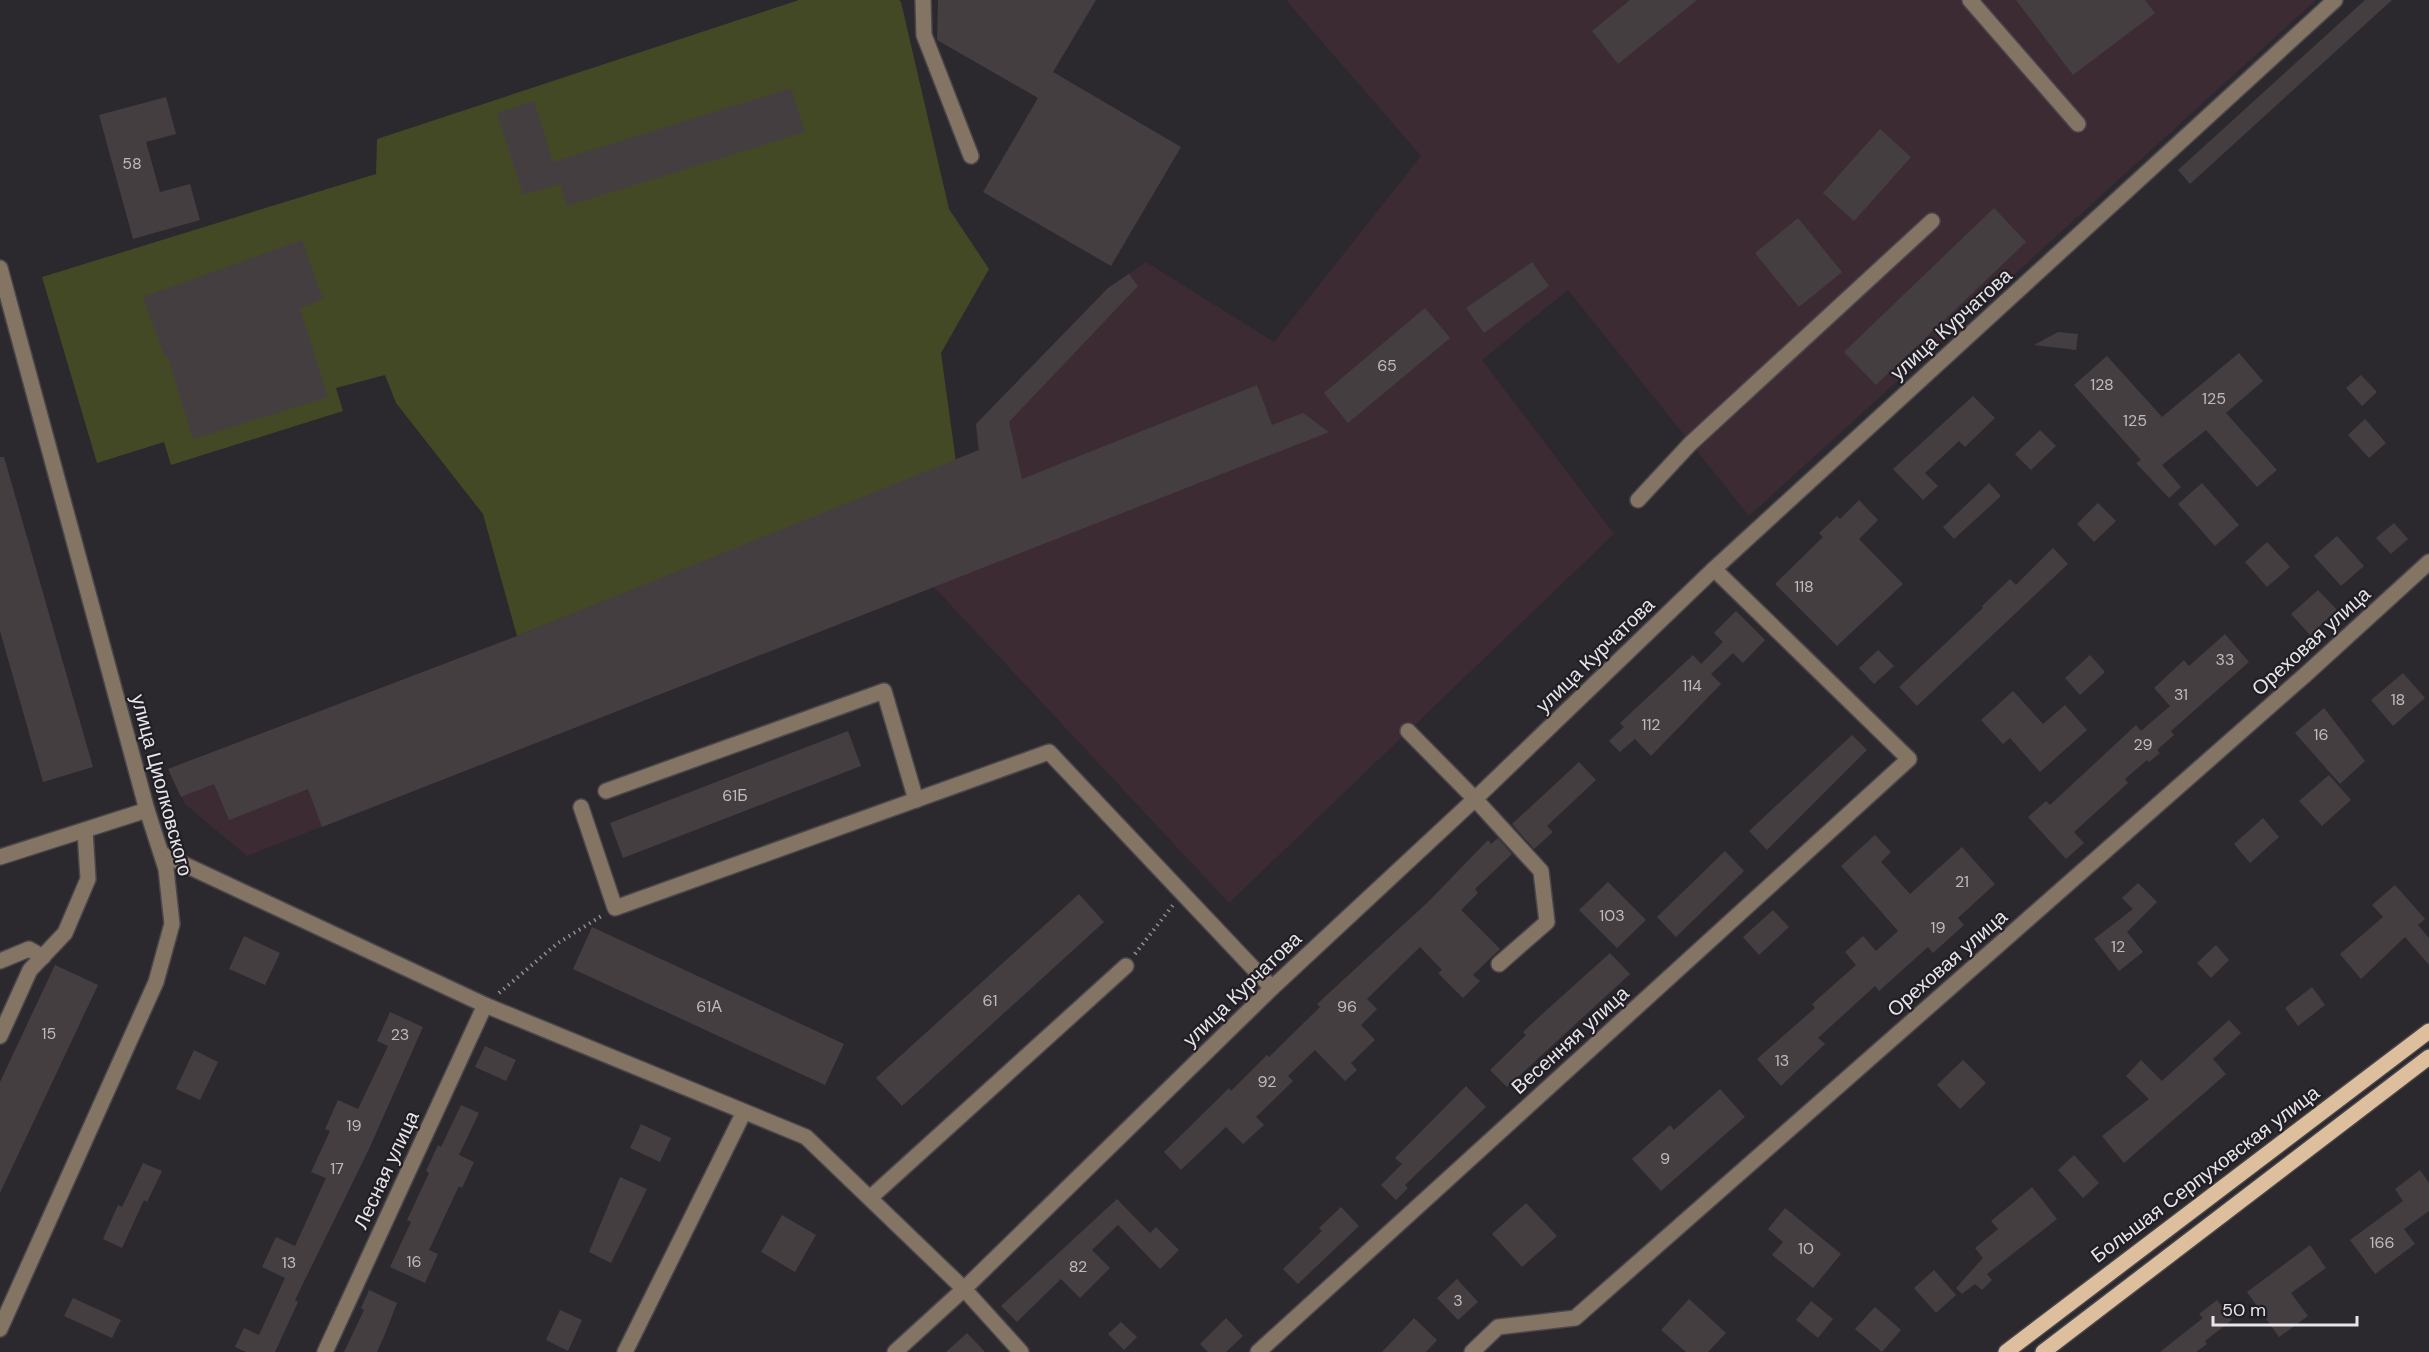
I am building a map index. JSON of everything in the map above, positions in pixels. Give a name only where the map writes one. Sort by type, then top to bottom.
[{"type":"main road","name":"Большая Серпуховская улица","points":[[2007,1352],[2429,1031]]},
{"type":"main road","points":[[2043,1352],[2429,1058]]},
{"type":"street","points":[[923,0],[924,35],[971,156]]},
{"type":"street","points":[[1971,0],[2078,124]]},
{"type":"street","name":"улица Курчатова","points":[[895,1352],[1272,988],[1475,799],[1714,569],[2335,0]]},
{"type":"street","points":[[1638,500],[1690,444],[1932,221]]},
{"type":"street","name":"улица Циолковского","points":[[0,268],[147,810],[166,869],[172,924],[156,982],[2,1320]]},
{"type":"street","name":"Ореховая улица","points":[[1472,1352],[1498,1327],[1575,1318],[2304,676],[2429,562]]},
{"type":"street","name":"Весенняя улица","points":[[1258,1352],[1909,759],[1714,569]]},
{"type":"street","points":[[606,791],[884,692],[916,800]]},
{"type":"street","points":[[1408,731],[1475,799],[1541,872],[1547,922],[1499,964]]},
{"type":"street","points":[[580,807],[615,908],[1048,752],[1272,988]]},
{"type":"street","points":[[0,857],[147,810]]},
{"type":"street","points":[[0,1036],[30,970],[65,933],[88,879],[86,830]]},
{"type":"street","points":[[162,854],[485,1005],[806,1137],[963,1288],[1021,1352]]},
{"type":"street","points":[[0,961],[28,949],[43,957]]},
{"type":"street","points":[[870,1198],[1126,966]]},
{"type":"street","name":"Лесная улица","points":[[325,1352],[485,1005]]},
{"type":"street","points":[[624,1352],[744,1112]]},
{"type":"path","points":[[1126,966],[1182,893]]},
{"type":"path","points":[[485,1005],[558,943],[615,908]]},
{"type":"shaded area","points":[[1286,0],[2316,0],[1749,516],[1568,290],[1482,360],[1614,534],[1229,903],[934,587],[247,856],[185,804],[168,769],[517,636],[978,450],[976,424],[1108,288],[1146,262],[1274,342],[1421,156]]},
{"type":"green space","points":[[799,0],[899,0],[901,2],[949,209],[989,269],[941,353],[956,462],[517,636],[483,514],[396,403],[385,375],[336,388],[343,411],[171,465],[164,442],[97,463],[42,277],[376,174],[377,139]]},
{"type":"building","points":[[938,0],[1096,0],[1053,72],[1181,147],[1111,266],[983,192],[1038,98],[937,40]]},
{"type":"building","points":[[1630,0],[1697,0],[1618,64],[1592,31]]},
{"type":"building","points":[[2016,0],[2145,0],[2155,13],[2073,75]]},
{"type":"building","points":[[2365,0],[2392,0],[2190,184],[2178,170]]},
{"type":"building","points":[[791,88],[805,132],[567,206],[560,184],[523,195],[497,113],[534,101],[553,162]]},
{"type":"building","points":[[166,97],[176,134],[146,142],[160,192],[190,184],[200,220],[133,239],[99,115]]},
{"type":"building","points":[[1880,129],[1911,157],[1854,221],[1823,193]]},
{"type":"building","points":[[1994,208],[2026,242],[1876,385],[1844,352]]},
{"type":"building","points":[[1798,218],[1842,272],[1799,307],[1755,253]]},
{"type":"building","points":[[302,240],[323,299],[300,308],[328,397],[193,439],[167,355],[164,356],[143,297]]},
{"type":"building","points":[[1532,262],[1549,286],[1484,333],[1466,308]]},
{"type":"building","points":[[1129,274],[1138,286],[1009,422],[1022,479],[1257,385],[1272,425],[1303,413],[1329,432],[322,827],[308,789],[229,820],[214,784],[181,797],[168,769],[517,636],[979,450],[976,424],[1108,288]]},
{"type":"building","points":[[1425,308],[1450,338],[1348,423],[1324,393]]},
{"type":"building","points":[[2058,332],[2078,334],[2076,350],[2034,345]]},
{"type":"building","points":[[2239,353],[2263,381],[2226,413],[2277,470],[2257,487],[2206,430],[2162,465],[2181,487],[2169,498],[2136,463],[2141,460],[2074,385],[2107,356],[2162,417]]},
{"type":"building","points":[[2361,375],[2377,392],[2362,406],[2346,388]]},
{"type":"building","points":[[1973,396],[1995,418],[1965,447],[1959,441],[1925,473],[1938,486],[1923,500],[1893,469]]},
{"type":"building","points":[[2365,419],[2386,443],[2369,458],[2348,435]]},
{"type":"building","points":[[2040,430],[2056,446],[2031,470],[2015,454]]},
{"type":"building","points":[[0,457],[4,457],[93,767],[43,782],[0,631]]},
{"type":"building","points":[[1989,483],[2001,496],[1954,539],[1943,527]]},
{"type":"building","points":[[2202,483],[2239,525],[2215,546],[2178,504]]},
{"type":"building","points":[[1859,500],[1878,520],[1859,539],[1903,584],[1837,646],[1775,584],[1823,537],[1819,533],[1837,516],[1840,519]]},
{"type":"building","points":[[2098,503],[2116,521],[2094,542],[2077,524]]},
{"type":"building","points":[[2394,523],[2408,539],[2391,554],[2376,538]]},
{"type":"building","points":[[2337,536],[2364,566],[2341,586],[2314,556]]},
{"type":"building","points":[[2267,542],[2290,567],[2267,587],[2245,562]]},
{"type":"building","points":[[2053,548],[2068,564],[1917,706],[1899,687],[1983,608],[1982,606],[2010,579],[2016,585]]},
{"type":"building","points":[[2318,590],[2337,610],[2310,635],[2291,614]]},
{"type":"building","points":[[1736,611],[1765,640],[1743,663],[1733,653],[1711,674],[1721,684],[1651,756],[1635,739],[1620,752],[1609,741],[1624,727],[1620,723],[1693,655],[1701,664],[1723,642],[1714,633]]},
{"type":"building","points":[[2225,634],[2249,662],[2171,731],[2174,735],[2157,750],[2160,753],[2149,762],[2147,760],[2125,779],[2128,783],[2074,832],[2084,843],[2066,859],[2028,817],[2046,801],[2050,805],[2136,725],[2141,731],[2170,706],[2154,688],[2184,660],[2189,666]]},
{"type":"building","points":[[1878,650],[1894,666],[1874,684],[1859,668]]},
{"type":"building","points":[[2090,655],[2105,672],[2080,695],[2065,678]]},
{"type":"building","points":[[2403,673],[2425,698],[2393,726],[2371,700]]},
{"type":"building","points":[[2013,691],[2043,724],[2065,705],[2087,730],[2040,772],[2010,738],[2003,744],[1981,720]]},
{"type":"building","points":[[2324,708],[2365,761],[2340,784],[2295,733]]},
{"type":"building","points":[[848,731],[861,766],[623,858],[610,823]]},
{"type":"building","points":[[1852,735],[1867,750],[1767,850],[1749,831]]},
{"type":"building","points":[[1579,762],[1596,780],[1547,826],[1553,832],[1534,849],[1512,824]]},
{"type":"building","points":[[2329,775],[2351,800],[2322,826],[2299,801]]},
{"type":"building","points":[[2263,818],[2279,837],[2250,863],[2234,844]]},
{"type":"building","points":[[1875,835],[1891,852],[1881,862],[1910,894],[1962,847],[1995,884],[1958,918],[1964,925],[1933,953],[1928,947],[1879,991],[1875,986],[1818,1038],[1825,1044],[1781,1086],[1757,1059],[1815,1008],[1812,1004],[1856,965],[1845,952],[1863,936],[1876,951],[1898,931],[1841,866]]},
{"type":"building","points":[[1498,838],[1512,854],[1475,889],[1478,893],[1461,910],[1500,949],[1473,975],[1480,981],[1463,998],[1438,973],[1442,970],[1420,947],[1367,999],[1377,1009],[1361,1025],[1375,1040],[1351,1063],[1357,1070],[1345,1081],[1315,1050],[1288,1076],[1293,1081],[1256,1117],[1264,1125],[1243,1144],[1226,1127],[1181,1170],[1164,1152],[1229,1088],[1231,1091],[1267,1055],[1269,1057],[1320,1007],[1317,1004],[1428,902],[1488,840],[1491,844]]},
{"type":"building","points":[[1725,851],[1744,871],[1676,937],[1657,917]]},
{"type":"building","points":[[1608,882],[1646,920],[1617,948],[1579,910]]},
{"type":"building","points":[[2138,883],[2157,902],[2127,932],[2143,952],[2119,971],[2094,939],[2133,909],[2122,898]]},
{"type":"building","points":[[2395,885],[2425,919],[2418,925],[2429,938],[2429,965],[2405,937],[2361,979],[2340,954],[2383,917],[2372,905]]},
{"type":"building","points":[[1079,894],[1104,922],[902,1106],[876,1078]]},
{"type":"building","points":[[1773,910],[1789,927],[1759,955],[1743,937]]},
{"type":"building","points":[[592,927],[844,1044],[825,1085],[573,969]]},
{"type":"building","points":[[244,936],[280,953],[265,985],[229,969]]},
{"type":"building","points":[[2216,945],[2229,960],[2211,978],[2197,963]]},
{"type":"building","points":[[1610,953],[1630,974],[1507,1087],[1490,1070],[1526,1035],[1523,1032]]},
{"type":"building","points":[[55,965],[98,985],[0,1193],[0,1082]]},
{"type":"building","points":[[2312,987],[2325,1005],[2298,1026],[2285,1008]]},
{"type":"building","points":[[390,1012],[423,1027],[369,1149],[295,1300],[298,1302],[275,1352],[246,1352],[235,1347],[244,1328],[259,1335],[285,1278],[262,1267],[276,1237],[295,1246],[326,1178],[311,1172],[330,1131],[325,1129],[338,1100],[358,1109],[388,1046],[377,1041]]},
{"type":"building","points":[[2229,1020],[2241,1033],[2213,1059],[2226,1074],[2124,1163],[2102,1136],[2149,1099],[2126,1076],[2141,1060],[2162,1081]]},
{"type":"building","points":[[485,1046],[516,1060],[506,1081],[475,1067]]},
{"type":"building","points":[[194,1050],[218,1062],[200,1100],[176,1089]]},
{"type":"building","points":[[1963,1060],[1986,1083],[1960,1109],[1937,1085]]},
{"type":"building","points":[[1466,1086],[1486,1107],[1405,1185],[1408,1188],[1396,1200],[1381,1185],[1402,1164],[1395,1158]]},
{"type":"building","points":[[1720,1089],[1745,1117],[1661,1191],[1632,1159],[1670,1125],[1674,1130]]},
{"type":"building","points":[[461,1105],[479,1113],[459,1155],[474,1162],[462,1188],[459,1186],[429,1250],[438,1254],[425,1283],[390,1267],[411,1222],[407,1220],[429,1173],[426,1171],[438,1145],[441,1147]]},
{"type":"building","points":[[641,1124],[671,1138],[660,1162],[630,1148]]},
{"type":"building","points":[[2074,1155],[2099,1183],[2083,1198],[2058,1170]]},
{"type":"building","points":[[143,1163],[162,1171],[147,1202],[144,1200],[122,1248],[103,1239],[118,1205],[122,1207]]},
{"type":"building","points":[[2420,1170],[2429,1183],[2429,1211],[2404,1229],[2415,1244],[2375,1274],[2350,1240],[2403,1201],[2395,1189]]},
{"type":"building","points":[[620,1177],[647,1189],[611,1263],[589,1252]]},
{"type":"building","points":[[2032,1187],[2057,1219],[1987,1274],[1992,1280],[1982,1290],[1975,1284],[1962,1294],[1956,1288],[1983,1258],[1975,1248],[1998,1229],[1991,1221]]},
{"type":"building","points":[[1117,1199],[1150,1233],[1156,1227],[1179,1250],[1160,1269],[1118,1225],[1092,1250],[1110,1268],[1080,1298],[1061,1279],[1017,1322],[1001,1306]]},
{"type":"building","points":[[1526,1203],[1557,1236],[1522,1267],[1492,1234]]},
{"type":"building","points":[[1341,1207],[1359,1226],[1298,1284],[1283,1269],[1322,1231],[1319,1228]]},
{"type":"building","points":[[1785,1208],[1841,1254],[1813,1288],[1772,1255],[1783,1242],[1768,1229]]},
{"type":"building","points":[[782,1215],[816,1235],[795,1272],[761,1252]]},
{"type":"building","points":[[2310,1245],[2326,1268],[2291,1293],[2308,1316],[2279,1337],[2247,1292]]},
{"type":"building","points":[[1934,1270],[1956,1295],[1936,1313],[1914,1288]]},
{"type":"building","points":[[1457,1279],[1478,1302],[1458,1320],[1437,1298]]},
{"type":"building","points":[[369,1290],[397,1303],[385,1334],[377,1352],[344,1352],[364,1310],[361,1308]]},
{"type":"building","points":[[73,1298],[121,1320],[112,1338],[64,1316]]},
{"type":"building","points":[[1689,1299],[1726,1333],[1708,1352],[1686,1352],[1661,1330]]},
{"type":"building","points":[[2217,1300],[2232,1320],[2205,1341],[2207,1344],[2196,1352],[2160,1352],[2203,1318],[2199,1314]]},
{"type":"building","points":[[1811,1301],[1833,1319],[1818,1338],[1796,1320]]},
{"type":"building","points":[[1875,1307],[1901,1330],[1882,1352],[1855,1329]]},
{"type":"building","points":[[560,1310],[582,1320],[568,1351],[546,1340]]},
{"type":"building","points":[[1226,1318],[1243,1336],[1226,1352],[1208,1352],[1200,1344]]},
{"type":"building","points":[[1414,1318],[1437,1340],[1426,1352],[1382,1352]]},
{"type":"building","points":[[1121,1322],[1137,1337],[1124,1350],[1108,1334]]},
{"type":"building","points":[[967,1333],[985,1352],[946,1352]]}]
